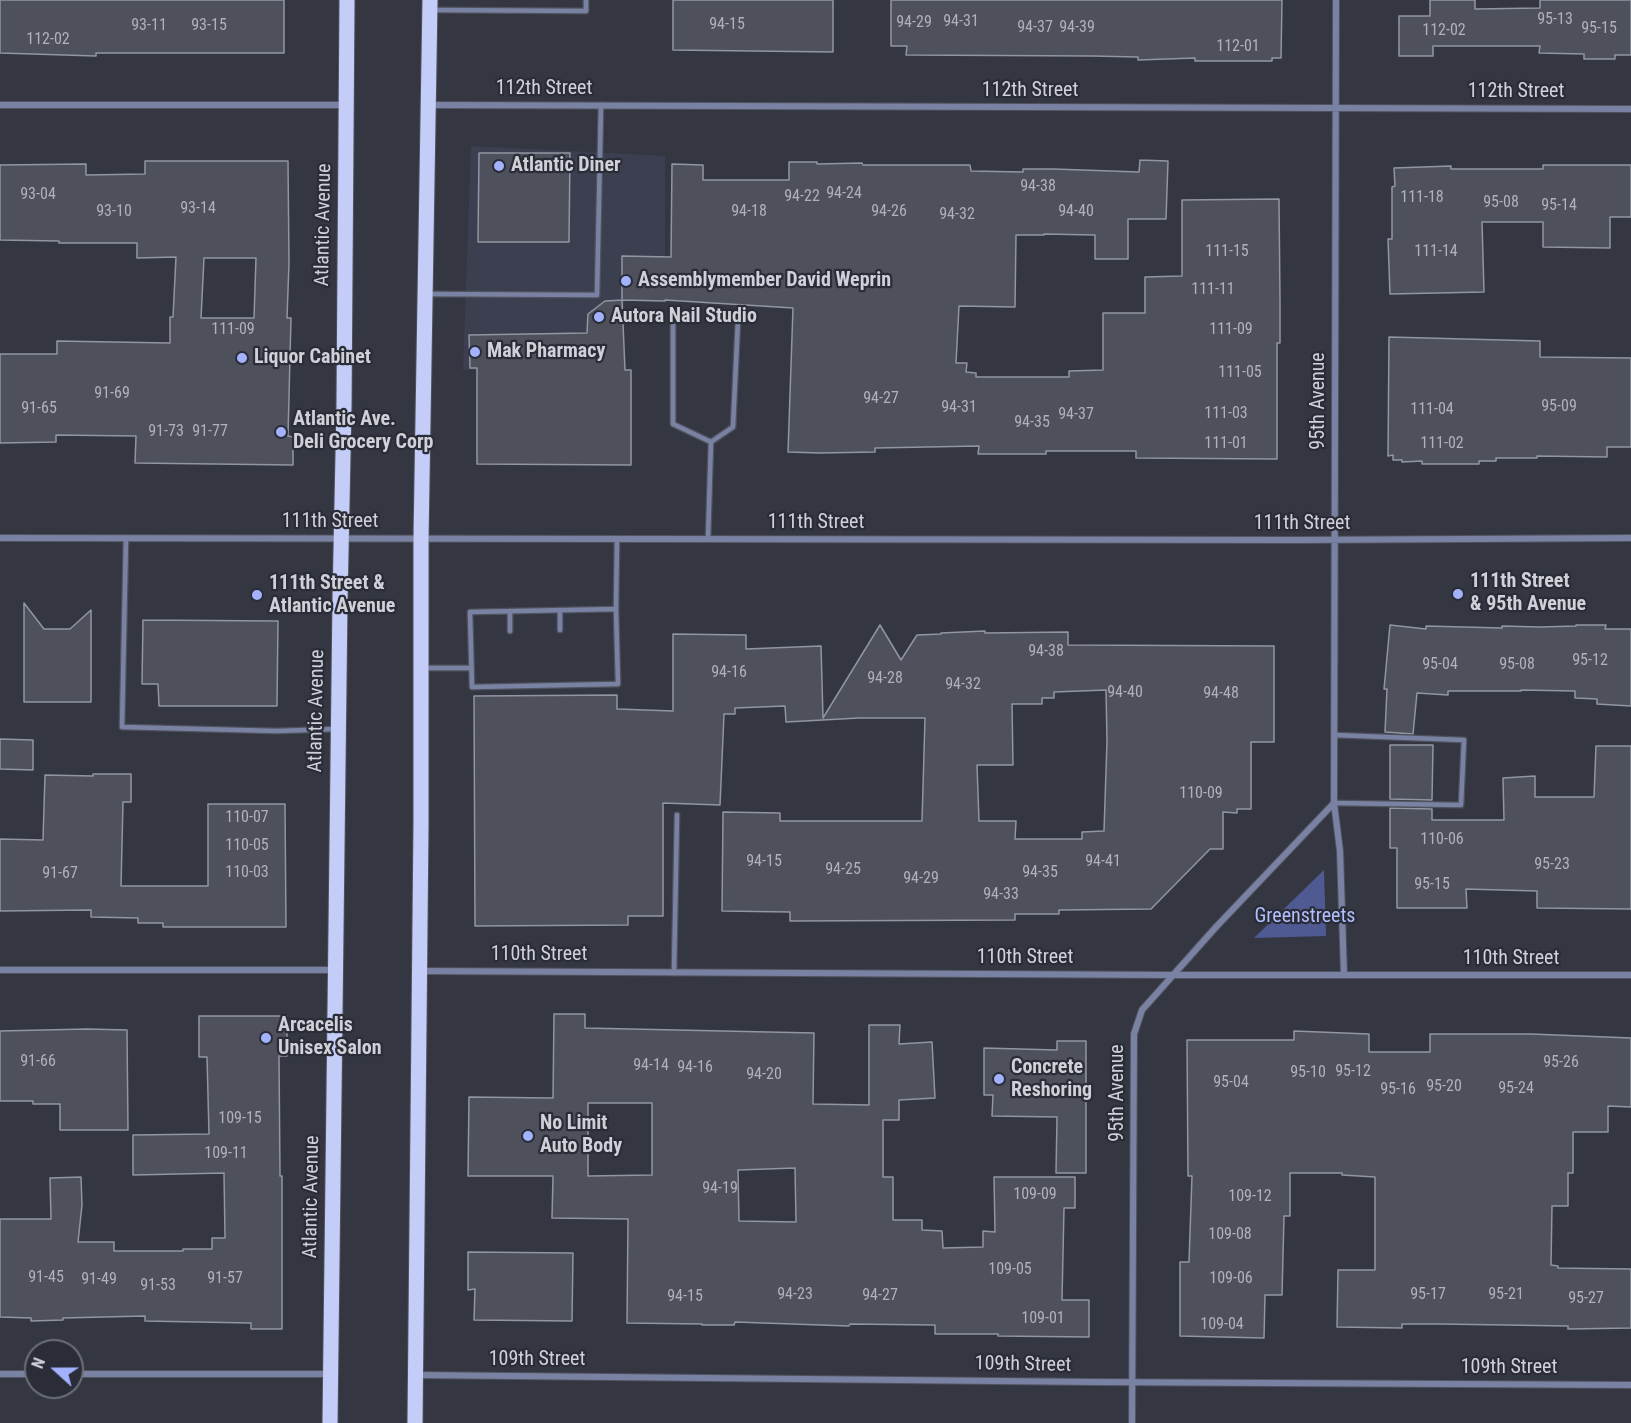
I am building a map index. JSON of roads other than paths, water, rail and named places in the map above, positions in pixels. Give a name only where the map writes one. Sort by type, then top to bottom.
[{"type":"main road","name":"Atlantic Avenue","points":[[330,1423],[344,406],[347,0]]},
{"type":"main road","points":[[415,1423],[422,539],[430,5]]},
{"type":"street","name":"95th Avenue","points":[[1336,0],[1334,803],[1340,851],[1344,975]]},
{"type":"street","points":[[0,105],[346,105]]},
{"type":"street","name":"112th Street","points":[[429,105],[1631,109]]},
{"type":"street","name":"111th Street","points":[[0,538],[1335,540],[1631,538]]},
{"type":"street","name":"95th Avenue","points":[[1132,1423],[1134,1034],[1142,1010],[1216,927],[1334,803]]},
{"type":"street","points":[[0,970],[336,970]]},
{"type":"street","name":"110th Street","points":[[419,971],[1631,975]]},
{"type":"street","points":[[0,1374],[24,1374]]},
{"type":"street","points":[[84,1374],[331,1374]]},
{"type":"street","name":"109th Street","points":[[415,1375],[1631,1385]]},
{"type":"lane","points":[[430,5],[586,10],[586,0]]},
{"type":"lane","points":[[426,294],[597,295],[601,105]]},
{"type":"lane","points":[[711,442],[733,427],[738,320]]},
{"type":"lane","points":[[674,324],[673,424],[711,442]]},
{"type":"lane","points":[[708,539],[711,442]]},
{"type":"lane","points":[[126,538],[122,727],[338,729]]},
{"type":"lane","points":[[616,609],[470,612],[472,687],[618,684],[617,539]]},
{"type":"lane","points":[[560,610],[560,630]]},
{"type":"lane","points":[[510,611],[510,631]]},
{"type":"lane","points":[[421,668],[471,668]]},
{"type":"lane","points":[[509,678],[509,686]]},
{"type":"lane","points":[[561,678],[561,685]]},
{"type":"lane","points":[[1334,735],[1464,740],[1461,805],[1334,803]]},
{"type":"lane","points":[[674,973],[676,815]]},
{"type":"place","name":"Atlantic Diner","points":[[499,166]]},
{"type":"place","name":"Assemblymember David Weprin","points":[[626,281]]},
{"type":"place","name":"Autora Nail Studio","points":[[599,317]]},
{"type":"place","name":"Mak Pharmacy","points":[[475,352]]},
{"type":"place","name":"Liquor Cabinet","points":[[242,358]]},
{"type":"place","name":"Atlantic Ave. Deli Grocery Corp","points":[[281,432]]},
{"type":"place","name":"111th Street & 95th Avenue","points":[[1458,594]]},
{"type":"place","name":"111th Street & Atlantic Avenue","points":[[257,595]]},
{"type":"place","name":"Arcacelis Unisex Salon","points":[[266,1038]]},
{"type":"place","name":"Concrete Reshoring","points":[[999,1079]]},
{"type":"place","name":"No Limit Auto Body","points":[[528,1136]]},
{"type":"park label","name":"Greenstreets","points":[[1305,917]]}]
